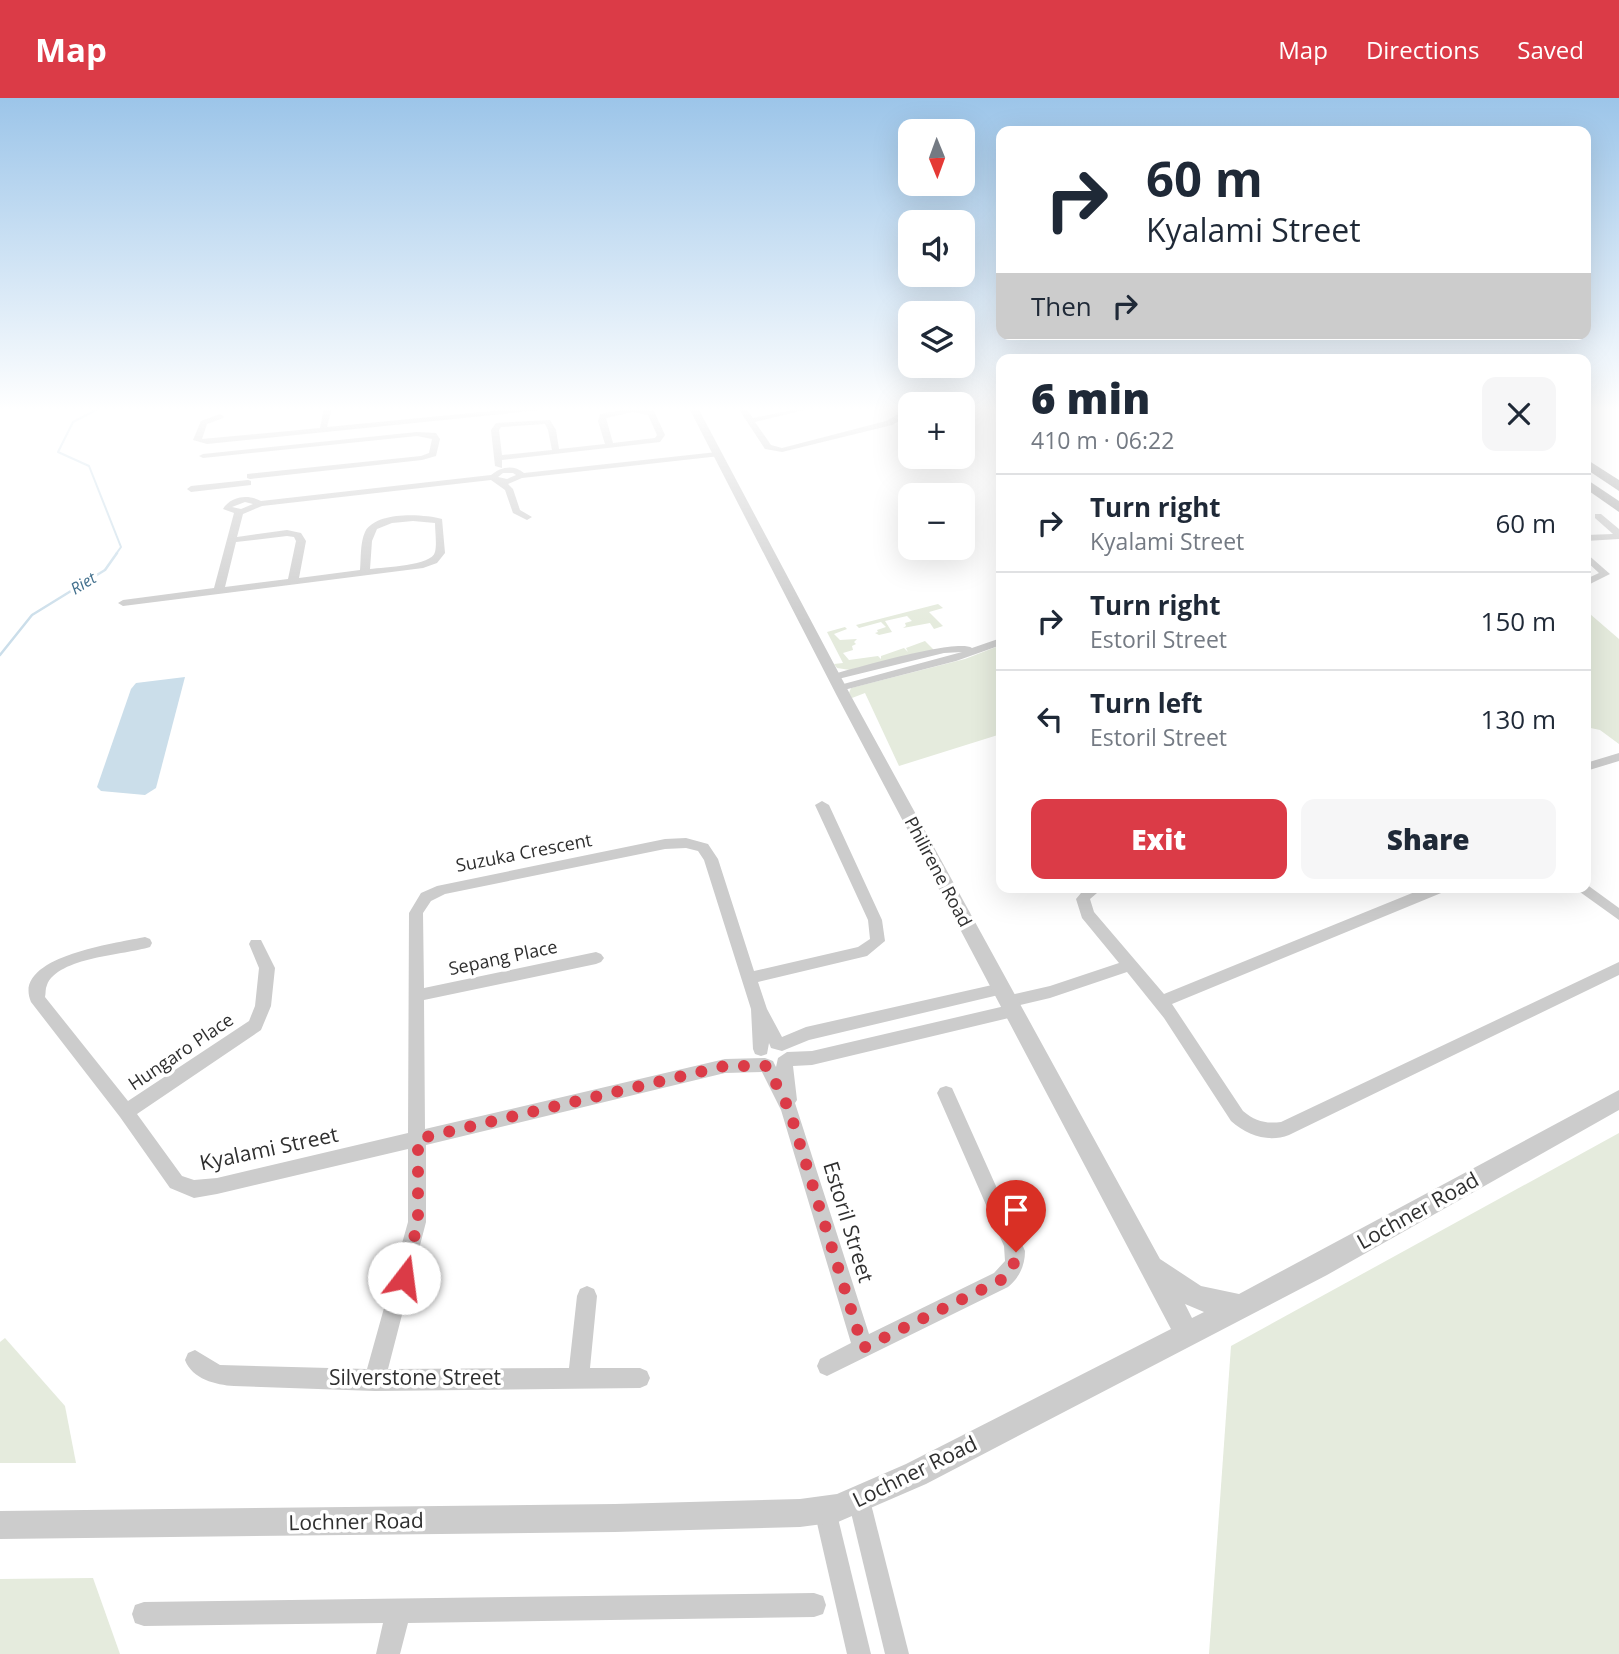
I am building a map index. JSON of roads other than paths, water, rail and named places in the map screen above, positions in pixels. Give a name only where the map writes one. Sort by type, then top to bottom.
[{"type":"main road","points":[[1591,487],[1619,508]]},
{"type":"street","points":[[191,489],[245,481]]},
{"type":"street","points":[[243,500],[249,481]]},
{"type":"street","points":[[258,504],[254,500],[243,500],[227,508],[229,511],[239,512],[251,510],[258,504],[424,481]]},
{"type":"street","points":[[516,481],[516,511],[527,517]]},
{"type":"street","name":"Philirene Road","points":[[730,481],[836,683],[1188,1334]]},
{"type":"street","points":[[219,590],[239,512]]},
{"type":"street","points":[[1598,516],[1619,535]]},
{"type":"street","points":[[123,603],[423,565],[434,561],[440,553],[439,521],[416,518],[376,525],[369,535],[365,572]]},
{"type":"street","points":[[232,540],[287,533],[298,535],[301,541],[293,581]]},
{"type":"street","points":[[1591,538],[1619,535]]},
{"type":"street","points":[[1591,561],[1605,574],[1591,581]]},
{"type":"street","points":[[836,683],[873,667],[952,659],[996,642]]},
{"type":"street","points":[[836,683],[882,677],[906,665]]},
{"type":"street","points":[[873,667],[882,677]]},
{"type":"street","points":[[1591,765],[1619,757]]},
{"type":"street","points":[[750,978],[862,952],[878,941],[875,920],[822,805]]},
{"type":"street","name":"Suzuka Crescent","points":[[374,1380],[418,1222],[416,913],[429,895],[490,879],[675,843],[692,843],[708,851],[773,1055]]},
{"type":"street","points":[[1087,893],[1083,906],[1161,1002],[1237,1116],[1245,1123],[1270,1132],[1283,1130],[1619,968]]},
{"type":"street","points":[[1161,1002],[1426,893]]},
{"type":"street","points":[[1588,893],[1619,915]]},
{"type":"street","name":"Kyalami Street","points":[[145,943],[62,962],[41,979],[36,990],[37,998],[126,1112],[176,1182],[194,1189],[217,1186],[773,1055],[806,1034],[907,1012],[1007,1000]]},
{"type":"street","name":"Hungaro Place","points":[[126,1112],[255,1025],[263,1006],[267,968],[256,944]]},
{"type":"street","name":"Sepang Place","points":[[418,995],[596,958]]},
{"type":"street","points":[[1007,1000],[1050,992],[1130,965]]},
{"type":"street","name":"Kyalami Street","points":[[773,1055],[805,1060],[917,1034],[1007,1000]]},
{"type":"street","points":[[907,1012],[917,1034]]},
{"type":"street","points":[[843,1026],[852,1049]]},
{"type":"street","name":"Estoril Street","points":[[773,1055],[863,1348]]},
{"type":"street","points":[[827,1366],[1001,1280],[1013,1267],[1016,1252],[946,1093]]},
{"type":"street","name":"Lochner Road","points":[[0,1525],[628,1518],[825,1510],[859,1500],[916,1474],[1318,1267],[1619,1100]]},
{"type":"street","points":[[1146,1258],[1185,1294],[1202,1301],[1239,1307]]},
{"type":"street","points":[[579,1377],[587,1296]]},
{"type":"street","name":"Silverstone Street","points":[[195,1360],[217,1375],[374,1380],[640,1378]]},
{"type":"street","points":[[859,1500],[897,1654]]},
{"type":"street","points":[[825,1510],[859,1654]]},
{"type":"street","points":[[144,1614],[814,1605]]},
{"type":"street","points":[[388,1654],[398,1611]]},
{"type":"water","points":[[185,677],[156,788],[145,795],[101,791],[97,787],[131,689],[136,683]]},
{"type":"waterway","name":"Riet","points":[[95,481],[121,547],[116,554]]},
{"type":"waterway","name":"Riet","points":[[0,655],[32,615],[105,570],[117,553]]}]
